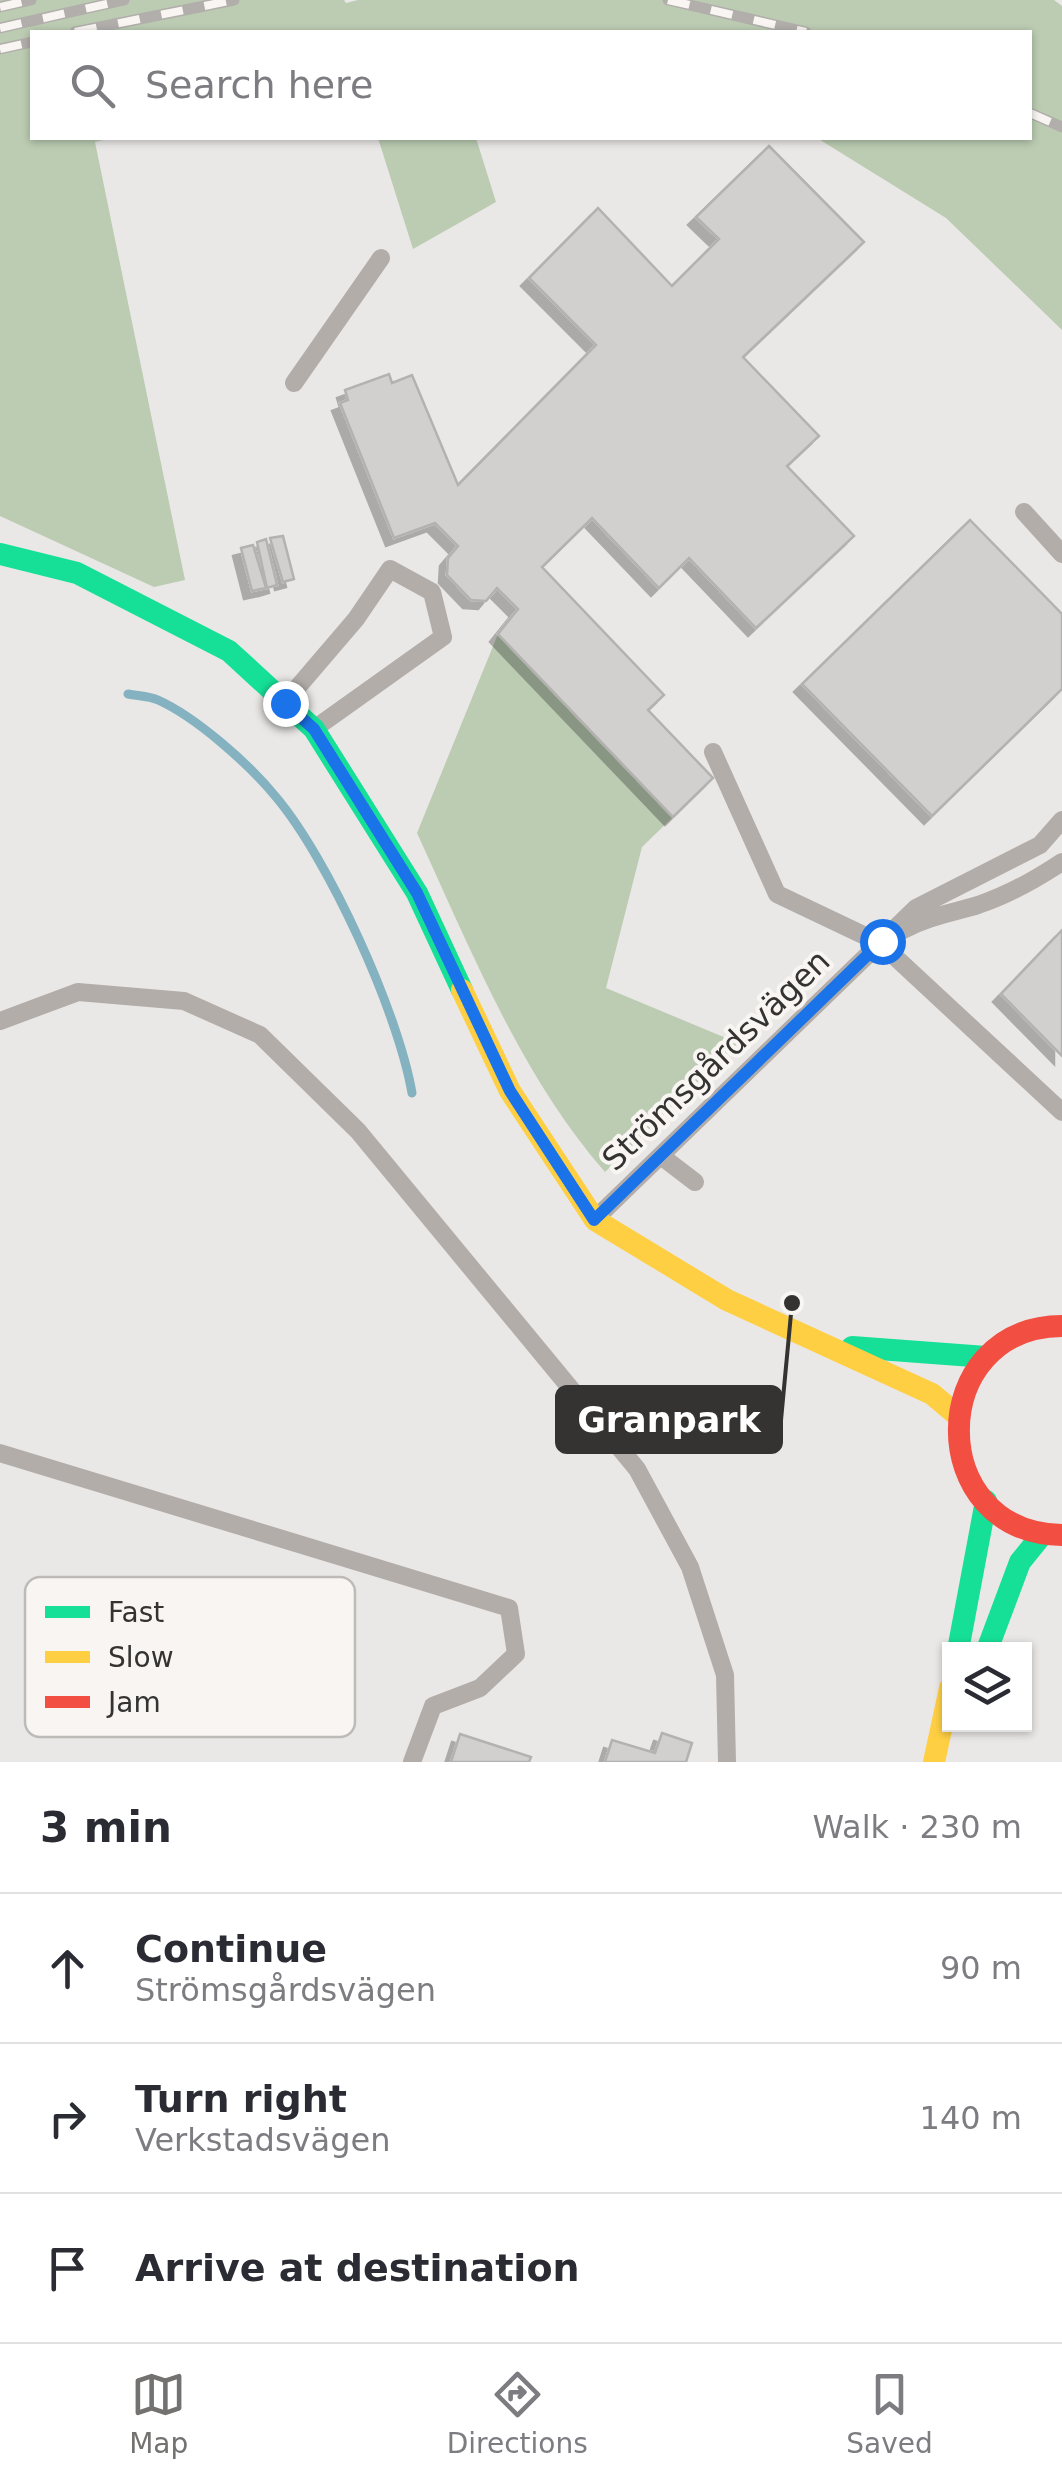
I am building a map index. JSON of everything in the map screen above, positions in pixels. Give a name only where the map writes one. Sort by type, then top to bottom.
[{"type":"main road","points":[[0,554],[77,573],[229,651],[314,729],[417,893],[510,1091],[594,1220],[726,1300],[932,1394],[957,1415]]},
{"type":"main road","points":[[1052,1536],[1007,1522],[970,1484],[957,1449],[957,1415],[964,1391],[986,1357],[1016,1336],[1062,1326]]},
{"type":"main road","points":[[829,1345],[986,1357]]},
{"type":"main road","points":[[960,1642],[982,1541],[986,1501]]},
{"type":"main road","points":[[990,1642],[1020,1562],[1052,1536]]},
{"type":"main road","points":[[934,1762],[942,1725]]},
{"type":"main road","points":[[945,1762],[956,1732]]},
{"type":"lane","points":[[294,383],[381,258]]},
{"type":"lane","points":[[1024,512],[1062,554]]},
{"type":"lane","points":[[285,703],[356,619],[390,569],[432,592],[444,637],[314,729]]},
{"type":"lane","points":[[714,752],[777,894],[881,942],[1061,1117]]},
{"type":"lane","name":"Strömsgårdsvägen","points":[[594,1220],[916,908],[1040,845],[1062,820]]},
{"type":"lane","points":[[881,942],[926,918],[978,905],[1029,884],[1062,862]]},
{"type":"lane","points":[[0,1021],[78,992],[184,1001],[260,1035],[358,1131],[637,1468],[690,1567],[726,1675],[727,1762]]},
{"type":"lane","points":[[661,1156],[695,1182]]},
{"type":"lane","points":[[0,1453],[509,1608],[516,1654],[480,1688],[434,1706],[412,1762]]},
{"type":"green space","points":[[0,0],[1054,0],[1062,6],[1062,330],[946,218],[820,140],[1032,140],[1032,30],[30,30],[30,140],[103,140],[95,142],[185,580],[154,587],[0,516]]},
{"type":"green space","points":[[379,140],[477,140],[496,202],[413,249]]},
{"type":"green space","points":[[498,634],[673,817],[642,847],[606,988],[738,1043],[605,1172],[548,1095],[499,1010],[417,833]]},
{"type":"building","points":[[769,146],[864,242],[743,357],[819,436],[787,466],[854,536],[756,628],[689,558],[659,588],[592,518],[542,567],[664,695],[648,710],[713,778],[673,817],[498,634],[518,609],[497,588],[486,601],[471,600],[447,575],[448,558],[458,546],[435,523],[394,538],[340,403],[348,400],[345,390],[389,374],[392,383],[412,375],[458,485],[596,345],[529,278],[598,208],[672,286],[719,239],[696,217]]},
{"type":"building","points":[[970,520],[1062,614],[1062,689],[932,816],[802,684]]},
{"type":"building","points":[[283,536],[294,579],[283,582],[270,538]]},
{"type":"building","points":[[266,539],[277,585],[267,588],[257,542]]},
{"type":"building","points":[[253,545],[266,588],[252,591],[241,548]]},
{"type":"building","points":[[1062,930],[1062,1056],[1001,994]]},
{"type":"building","points":[[662,1733],[692,1743],[686,1762],[605,1762],[612,1740],[655,1753]]},
{"type":"building","points":[[460,1734],[531,1757],[529,1762],[451,1762]]},
{"type":"waterway","points":[[128,694],[158,700],[205,729],[252,770],[296,824],[359,938],[392,1021],[412,1093]]},
{"type":"railway","points":[[0,7],[31,0]]},
{"type":"railway","points":[[0,28],[124,0]]},
{"type":"railway","points":[[85,30],[234,0]]},
{"type":"railway","points":[[668,0],[797,30]]},
{"type":"railway","points":[[0,49],[30,42]]},
{"type":"railway","points":[[1032,114],[1062,127]]},
{"type":"traffic: fast","points":[[0,554],[77,573],[229,651],[314,729],[417,893],[462,990]]},
{"type":"traffic: fast","points":[[852,1347],[986,1357]]},
{"type":"traffic: fast","points":[[960,1642],[986,1501]]},
{"type":"traffic: fast","points":[[990,1642],[1020,1562],[1041,1536]]},
{"type":"traffic: slow","points":[[462,990],[510,1091],[595,1220],[727,1300],[932,1394],[957,1415]]},
{"type":"traffic: slow","points":[[934,1762],[942,1725]]},
{"type":"traffic: jam","points":[[1062,1326],[1017,1335],[985,1359],[965,1392],[959,1430],[965,1468],[985,1502],[1017,1525],[1062,1535]]},
{"type":"place","name":"Granpark","points":[[792,1303]]},
{"type":"route","points":[[285,703],[314,729],[417,893],[510,1091],[594,1220],[882,941]]}]
